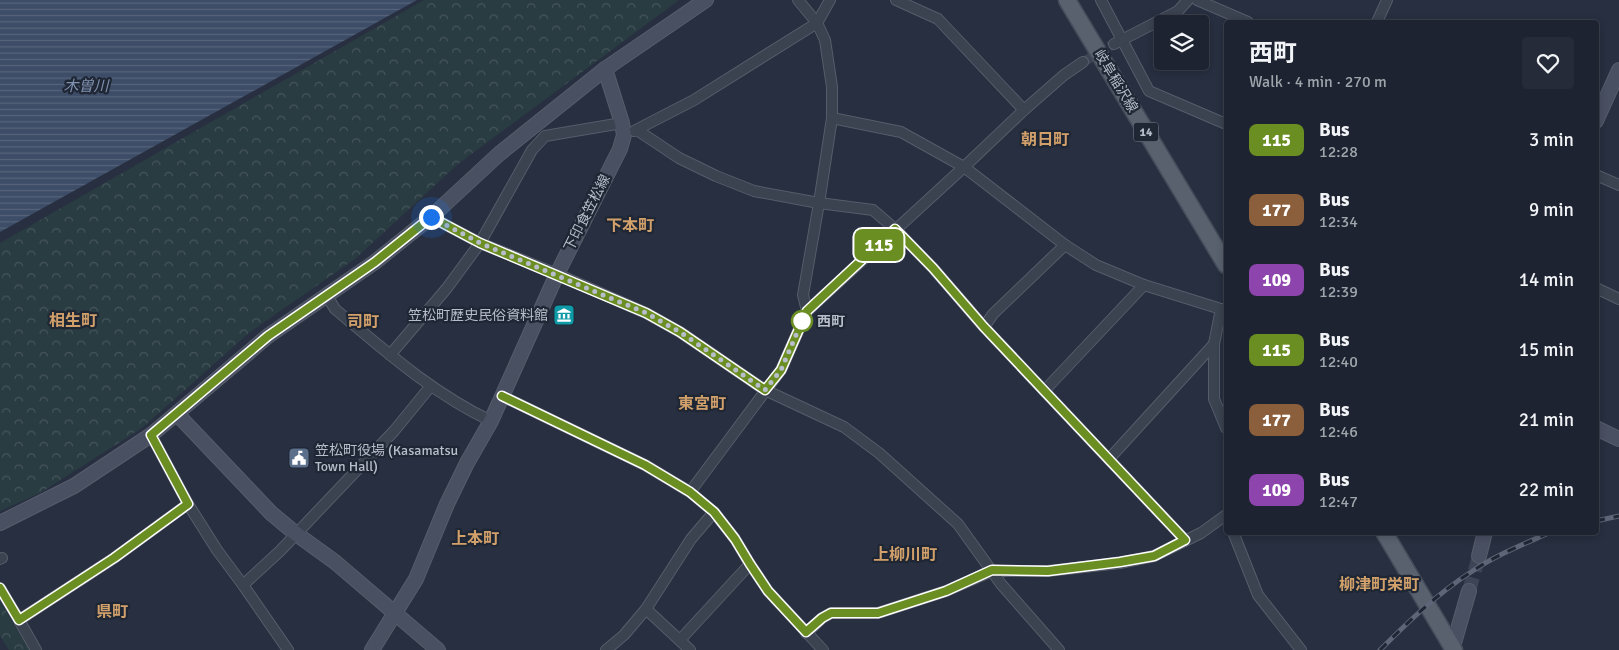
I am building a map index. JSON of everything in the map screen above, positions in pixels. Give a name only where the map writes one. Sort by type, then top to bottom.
[{"type":"main road","name":"岐阜稲沢線","points":[[1067,0],[1224,262]]},
{"type":"main road","points":[[1386,535],[1453,649]]},
{"type":"street","points":[[0,523],[74,486],[151,435],[268,336],[375,262],[431,217],[499,154],[605,69],[706,0]]},
{"type":"street","points":[[798,0],[817,23],[825,40],[831,78],[832,118],[803,294],[807,311]]},
{"type":"street","points":[[637,130],[694,100],[817,23],[830,0]]},
{"type":"street","points":[[896,0],[938,19],[1024,110]]},
{"type":"street","points":[[1101,0],[1118,41],[1149,91],[1224,123]]},
{"type":"street","points":[[1118,41],[1178,11],[1188,0]]},
{"type":"street","points":[[1197,0],[1243,20]]},
{"type":"street","points":[[1378,20],[1387,0]]},
{"type":"street","points":[[690,492],[781,370],[807,311],[1024,110],[1064,75],[1083,62]]},
{"type":"street","points":[[605,69],[623,129]]},
{"type":"street","points":[[1599,114],[1619,70]]},
{"type":"street","points":[[832,118],[901,132],[964,167],[1065,245],[1096,265],[1144,285],[1224,309],[1214,344],[1214,398],[1224,423]]},
{"type":"street","points":[[390,355],[447,288],[480,243],[532,150],[545,136],[623,129],[637,130],[679,158],[716,176],[754,191],[819,203],[873,210],[895,229],[933,268],[984,327],[1185,540]]},
{"type":"street","name":"下印食笠松線","points":[[372,650],[416,579],[447,504],[491,421],[557,274],[620,150],[623,129]]},
{"type":"street","points":[[1599,176],[1619,185]]},
{"type":"street","points":[[431,217],[480,243],[646,313],[680,332],[765,390],[844,427],[879,453],[958,524],[1001,584],[1059,650]]},
{"type":"street","points":[[984,327],[993,314],[1065,245]]},
{"type":"street","points":[[1044,391],[1144,285]]},
{"type":"street","points":[[1599,289],[1619,299]]},
{"type":"street","points":[[326,296],[334,309],[430,386],[466,409],[491,421]]},
{"type":"street","points":[[1109,459],[1214,344]]},
{"type":"street","points":[[243,584],[280,551],[394,431],[430,386]]},
{"type":"street","points":[[502,396],[645,465],[690,492],[714,512],[735,539],[768,591],[823,650]]},
{"type":"street","points":[[177,414],[271,513],[295,534],[335,562],[438,650]]},
{"type":"street","points":[[1599,429],[1619,439]]},
{"type":"street","points":[[151,435],[188,504],[217,550],[243,584],[288,650]]},
{"type":"street","points":[[19,620],[114,558],[188,504]]},
{"type":"street","points":[[606,650],[624,635],[646,609],[691,539],[714,512]]},
{"type":"street","points":[[806,632],[831,613],[878,613],[946,591],[992,570],[1048,571],[1154,556],[1201,532],[1224,516]]},
{"type":"street","points":[[1234,535],[1258,595],[1301,650]]},
{"type":"street","points":[[1479,556],[1484,535]]},
{"type":"street","points":[[680,640],[750,564]]},
{"type":"street","points":[[0,588],[36,650]]},
{"type":"street","points":[[1453,649],[1469,591]]},
{"type":"street","points":[[646,609],[690,650]]},
{"type":"green space","points":[[424,0],[679,0],[458,164],[355,259],[250,332],[142,428],[40,493],[0,511],[0,243]]},
{"type":"green space","points":[[0,601],[29,650],[9,650],[0,636]]},
{"type":"water","name":"木曽川","points":[[0,0],[417,0],[0,232]]},
{"type":"tunnel","points":[[1083,62],[1114,44]]},
{"type":"tunnel","points":[[1469,591],[1479,556]]},
{"type":"railway","points":[[1599,520],[1619,516]]},
{"type":"railway","points":[[1380,650],[1423,609],[1458,581],[1500,555],[1544,535]]},
{"type":"bus line","name":"115","points":[[0,588],[19,620],[114,558],[188,504],[151,435],[268,336],[375,262],[431,217],[480,243],[646,313],[680,332],[765,390],[781,370],[807,311],[895,229],[933,268],[984,327],[1185,540],[1154,556],[1120,562],[1048,571],[992,570],[946,591],[878,613],[831,613],[806,632],[768,591],[735,539],[714,512],[690,492],[645,465],[502,396]]},
{"type":"place","name":"笠松町歴史民俗資料館","points":[[564,315]]},
{"type":"place","name":"西町","points":[[802,321]]},
{"type":"place","name":"笠松町役場 (Kasamatsu Town Hall)","points":[[299,458]]},
{"type":"district","name":"朝日町","points":[[1045,140]]},
{"type":"district","name":"下本町","points":[[630,226]]},
{"type":"district","name":"相生町","points":[[73,321]]},
{"type":"district","name":"司町","points":[[363,322]]},
{"type":"district","name":"東宮町","points":[[702,404]]},
{"type":"district","name":"上本町","points":[[475,539]]},
{"type":"district","name":"上柳川町","points":[[905,555]]},
{"type":"district","name":"柳津町栄町","points":[[1379,585]]},
{"type":"district","name":"県町","points":[[112,612]]},
{"type":"route","points":[[431,217],[480,243],[646,313],[680,332],[765,390],[781,370],[802,321]]}]
